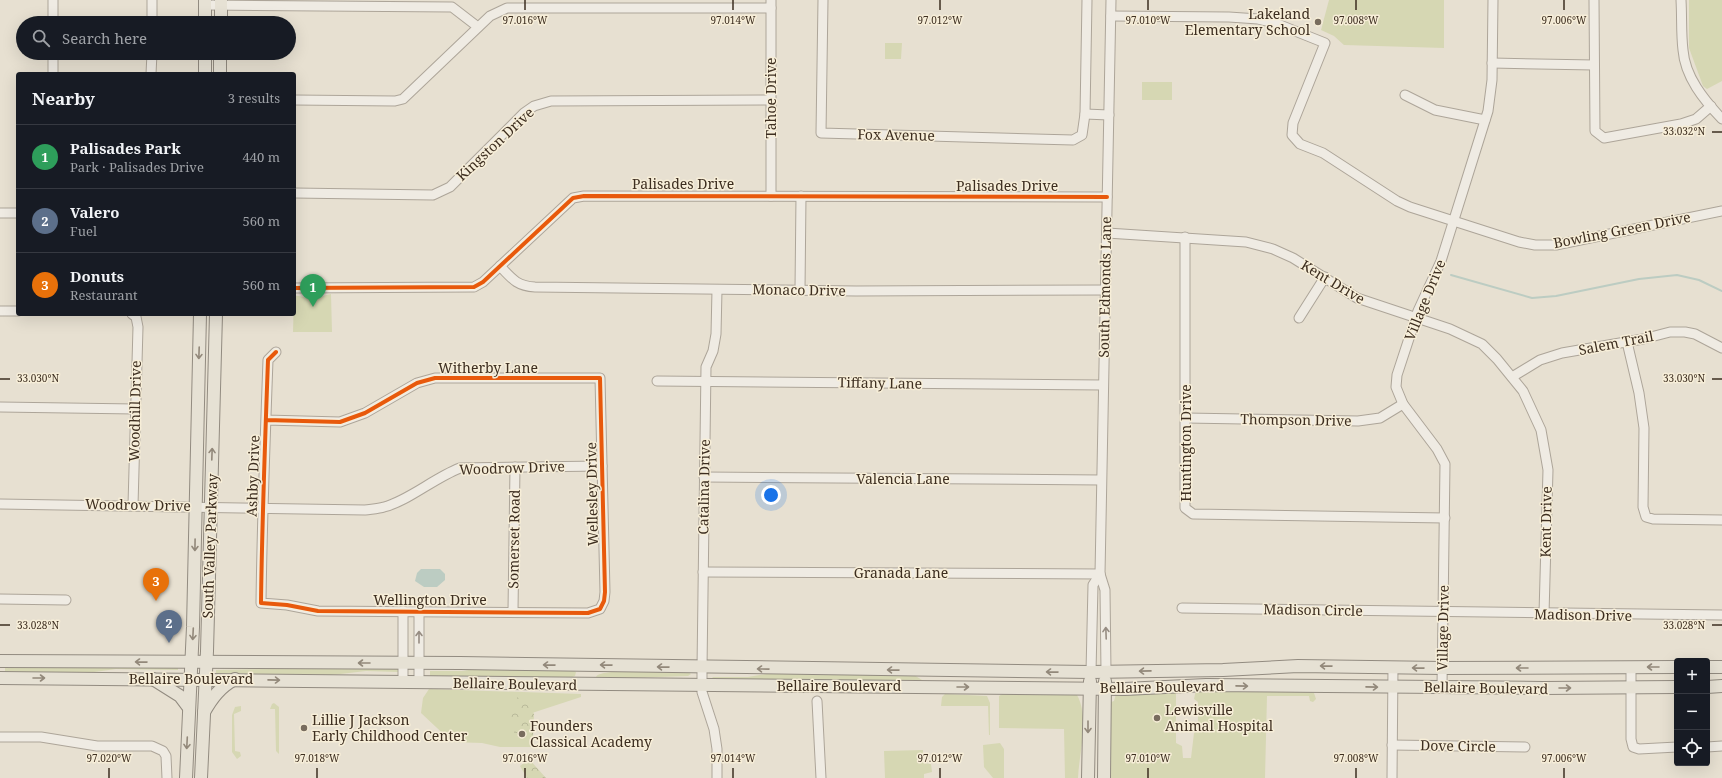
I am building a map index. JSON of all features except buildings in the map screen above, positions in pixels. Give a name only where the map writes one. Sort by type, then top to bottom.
[{"type":"main road","points":[[205,2],[205,16]]},
{"type":"main road","points":[[221,2],[221,16]]},
{"type":"main road","points":[[205,60],[205,72]]},
{"type":"main road","points":[[220,60],[220,72]]},
{"type":"main road","name":"South Valley Parkway","points":[[186,778],[192,662],[200,316]]},
{"type":"main road","name":"South Valley Parkway","points":[[201,778],[206,662],[216,316]]},
{"type":"main road","name":"Bellaire Boulevard","points":[[0,661],[419,663],[702,668],[1091,672],[1223,670],[1298,666],[1442,668],[1674,667]]},
{"type":"main road","points":[[587,685],[588,665]]},
{"type":"main road","points":[[1710,667],[1722,666]]},
{"type":"main road","points":[[932,671],[933,687]]},
{"type":"main road","name":"South Edmonds Lane","points":[[1088,778],[1088,688],[1091,672]]},
{"type":"main road","name":"South Edmonds Lane","points":[[1104,778],[1106,672]]},
{"type":"main road","name":"Bellaire Boulevard","points":[[0,678],[191,678],[702,686],[1088,688],[1206,685],[1674,687]]},
{"type":"main road","points":[[152,679],[180,696],[189,708]]},
{"type":"main road","points":[[203,713],[215,694],[226,683],[235,679]]},
{"type":"main road","points":[[1710,687],[1722,686]]},
{"type":"street","points":[[53,0],[53,16]]},
{"type":"street","points":[[152,0],[152,16]]},
{"type":"street","name":"Fox Avenue","points":[[823,0],[821,133],[1073,140],[1082,135],[1085,114],[1088,0]]},
{"type":"street","name":"South Edmonds Lane","points":[[1106,672],[1105,590],[1100,574],[1112,0]]},
{"type":"street","name":"Village Drive","points":[[1442,687],[1445,464],[1437,449],[1403,404],[1396,387],[1397,375],[1415,319],[1439,268],[1485,120],[1490,96],[1493,0]]},
{"type":"street","points":[[1594,0],[1595,130],[1604,138],[1681,124],[1696,119],[1711,106]]},
{"type":"street","points":[[1681,0],[1683,51],[1687,68],[1695,88],[1722,119]]},
{"type":"street","points":[[205,2],[452,7],[478,27]]},
{"type":"street","points":[[296,100],[395,101],[403,99],[490,16],[507,8],[771,4]]},
{"type":"street","name":"Tahoe Drive","points":[[771,4],[771,196]]},
{"type":"street","name":"Bowling Green Drive","points":[[1111,16],[1230,17],[1258,20],[1282,26],[1325,43],[1293,123],[1292,135],[1300,144],[1323,153],[1397,201],[1433,216],[1518,242],[1535,245],[1556,245],[1722,211]]},
{"type":"street","points":[[53,60],[53,72]]},
{"type":"street","points":[[151,72],[152,60]]},
{"type":"street","points":[[1492,63],[1594,65]]},
{"type":"street","points":[[1405,95],[1435,110],[1485,120]]},
{"type":"street","name":"Kingston Drive","points":[[296,194],[433,195],[450,187],[524,113],[534,106],[551,101],[771,100]]},
{"type":"street","points":[[1085,114],[1109,115]]},
{"type":"street","name":"Palisades Drive","points":[[296,288],[474,287],[483,282],[574,198],[605,195],[1107,197]]},
{"type":"street","points":[[800,290],[801,196]]},
{"type":"street","points":[[0,213],[16,213]]},
{"type":"street","name":"Kent Drive","points":[[1107,233],[1246,242],[1273,249],[1293,258],[1357,298],[1415,319],[1450,329],[1482,344],[1512,378],[1530,403],[1541,430],[1548,470],[1544,614]]},
{"type":"street","name":"Huntington Drive","points":[[1185,237],[1185,508],[1193,514],[1445,518]]},
{"type":"street","name":"Monaco Drive","points":[[500,266],[511,279],[522,286],[717,290],[1106,290]]},
{"type":"street","points":[[1299,318],[1325,277]]},
{"type":"street","name":"Catalina Drive","points":[[717,290],[716,334],[713,352],[706,368],[702,668],[702,686],[706,707],[715,735],[717,749],[717,778]]},
{"type":"street","points":[[0,311],[16,311]]},
{"type":"street","name":"Woodhill Drive","points":[[133,505],[138,327],[134,316]]},
{"type":"street","name":"Salem Trail","points":[[1512,378],[1540,360],[1562,353],[1627,342],[1670,332],[1685,332],[1701,337],[1722,348]]},
{"type":"street","points":[[1627,342],[1639,393],[1644,428],[1643,507],[1646,517],[1653,519],[1722,520]]},
{"type":"street","name":"Ashby Drive","points":[[260,603],[268,360],[276,352]]},
{"type":"street","name":"Witherby Lane","points":[[266,420],[340,422],[365,412],[417,383],[435,378],[600,378]]},
{"type":"street","name":"Wellesley Drive","points":[[600,378],[605,592],[600,609]]},
{"type":"street","name":"Tiffany Lane","points":[[657,381],[1104,385]]},
{"type":"street","name":"Thompson Drive","points":[[1186,418],[1358,421],[1380,418],[1403,404]]},
{"type":"street","points":[[0,407],[136,410]]},
{"type":"street","name":"Woodrow Drive","points":[[0,504],[195,506],[365,510],[385,507],[403,499],[446,473],[460,468],[602,466]]},
{"type":"street","name":"Somerset Road","points":[[513,612],[515,467]]},
{"type":"street","name":"Valencia Lane","points":[[704,477],[1101,480]]},
{"type":"street","name":"Granada Lane","points":[[703,572],[1100,574]]},
{"type":"street","name":"South Edmonds Lane","points":[[1091,672],[1093,585],[1100,574]]},
{"type":"street","points":[[0,599],[66,600]]},
{"type":"street","name":"Wellington Drive","points":[[260,603],[287,605],[318,610],[588,613],[600,609]]},
{"type":"street","name":"Madison Circle","points":[[1182,608],[1443,612]]},
{"type":"street","points":[[403,611],[403,682]]},
{"type":"street","points":[[419,611],[419,682]]},
{"type":"street","name":"Madison Drive","points":[[1443,612],[1722,615]]},
{"type":"street","points":[[1392,778],[1393,667]]},
{"type":"street","points":[[1631,667],[1631,739],[1633,747],[1639,749],[1674,747]]},
{"type":"street","points":[[817,702],[821,778]]},
{"type":"street","points":[[0,736],[41,737],[97,746],[152,746],[163,751],[167,762],[167,778]]},
{"type":"street","name":"Dove Circle","points":[[1392,745],[1524,746]]},
{"type":"street","points":[[1710,746],[1722,746]]},
{"type":"green space","points":[[1329,0],[1444,0],[1444,48],[1344,45],[1334,36],[1321,30]]},
{"type":"green space","points":[[1689,0],[1722,0],[1722,81],[1707,89],[1703,86],[1689,48]]},
{"type":"green space","points":[[885,43],[902,43],[901,59],[885,59]]},
{"type":"green space","points":[[1142,82],[1172,82],[1172,100],[1142,100]]},
{"type":"green space","points":[[331,294],[332,332],[293,332],[293,316],[296,316],[296,296],[313,299]]},
{"type":"green space","points":[[70,665],[178,666],[178,670],[116,669],[87,673],[5,672],[5,668],[45,668]]},
{"type":"green space","points":[[398,667],[398,672],[366,671],[332,675],[216,673],[216,670]]},
{"type":"green space","points":[[480,668],[570,669],[576,672],[575,676],[570,678],[430,677],[430,671],[463,671]]},
{"type":"green space","points":[[634,670],[688,672],[691,674],[688,676],[597,679],[596,677],[607,673]]},
{"type":"green space","points":[[772,673],[914,675],[922,680],[711,679],[713,677],[748,677]]},
{"type":"green space","points":[[429,689],[581,694],[581,697],[532,713],[532,747],[500,747],[482,743],[452,742],[421,713],[423,698]]},
{"type":"green space","points":[[1196,690],[1307,691],[1314,693],[1316,699],[1313,702],[1310,701],[1309,696],[1267,696],[1265,778],[1109,778],[1111,702],[1114,701],[1116,694],[1176,691],[1176,743],[1182,746],[1183,758],[1191,758],[1194,733],[1198,729],[1198,702],[1194,699]]},
{"type":"green space","points":[[1006,692],[1077,695],[1083,714],[1083,736],[1078,778],[1065,778],[1064,729],[999,728],[999,696]]},
{"type":"green space","points":[[945,694],[987,696],[990,703],[990,735],[988,706],[941,706],[942,697]]},
{"type":"green space","points":[[519,697],[531,707],[534,714],[533,739],[524,734],[515,736],[511,721],[513,699]]},
{"type":"green space","points":[[274,703],[279,707],[279,754],[276,751],[275,709],[270,709]]},
{"type":"green space","points":[[241,706],[241,711],[234,714],[235,751],[240,752],[241,756],[237,759],[232,752],[232,715],[235,707]]},
{"type":"green space","points":[[1000,743],[1004,749],[1004,778],[993,778],[984,767],[983,745]]},
{"type":"green space","points":[[923,750],[923,763],[931,764],[932,772],[924,774],[924,778],[885,778],[884,751]]},
{"type":"green space","points":[[529,759],[546,778],[527,778],[520,766]]},
{"type":"shaded area","points":[[421,569],[440,569],[445,574],[445,580],[437,587],[424,587],[415,581],[417,573]]},
{"type":"waterway","points":[[1451,275],[1532,298],[1556,296],[1639,279],[1677,275],[1699,280],[1722,291]]},
{"type":"cycle path","points":[[296,288],[474,287],[483,282],[573,198],[584,196],[1107,197]]},
{"type":"cycle path","points":[[266,420],[340,422],[365,413],[417,383],[435,378],[600,378],[605,592],[604,601],[600,609],[588,613],[318,611],[287,605],[261,603],[263,512],[268,360],[276,352]]},
{"type":"place","name":"Lakeland Elementary School","points":[[1318,22]]},
{"type":"place","name":"Palisades Park","points":[[313,307]]},
{"type":"place","name":"Donuts","points":[[156,601]]},
{"type":"place","name":"Valero","points":[[169,643]]},
{"type":"place","name":"Lewisville Animal Hospital","points":[[1157,718]]},
{"type":"place","name":"Lillie J Jackson Early Childhood Center","points":[[304,728]]},
{"type":"place","name":"Founders Classical Academy","points":[[522,734]]}]
